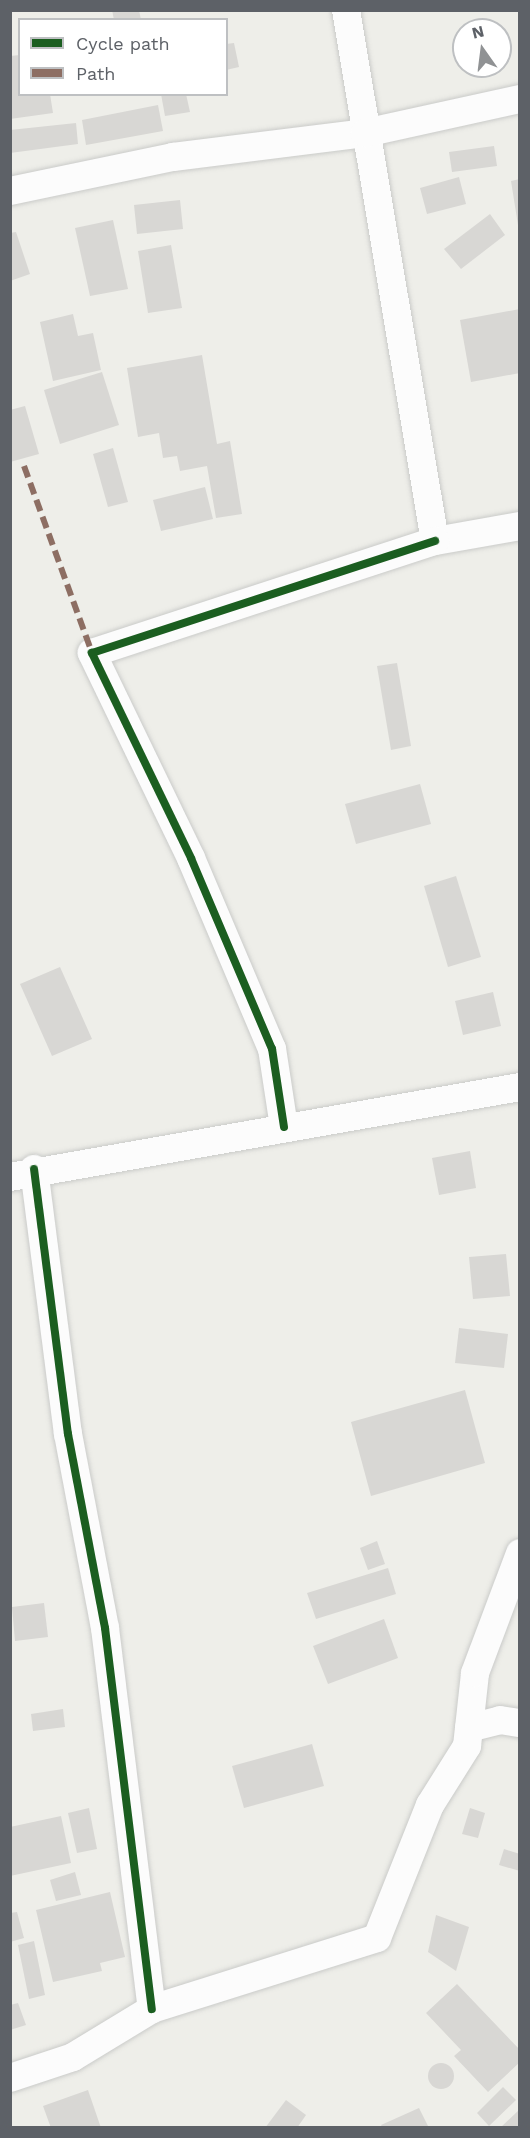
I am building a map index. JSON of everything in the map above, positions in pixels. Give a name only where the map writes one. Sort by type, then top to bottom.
[{"type":"street","points":[[346,10],[435,541]]},
{"type":"street","points":[[10,191],[173,157],[365,133],[519,99]]},
{"type":"street","points":[[284,1127],[272,1049],[191,858],[92,653],[435,541],[519,526]]},
{"type":"street","points":[[152,2009],[105,1628],[22,1173],[519,1087]]},
{"type":"street","points":[[10,2078],[73,2057],[152,2009],[377,1938],[430,1804],[467,1746],[475,1673],[519,1553]]},
{"type":"street","points":[[469,1728],[500,1719],[519,1722]]},
{"type":"building","points":[[112,10],[139,10],[141,18],[114,18]]},
{"type":"building","points":[[234,43],[239,67],[228,70],[228,44]]},
{"type":"building","points":[[18,55],[18,96],[50,96],[53,113],[10,119],[10,56]]},
{"type":"building","points":[[161,96],[186,96],[190,112],[165,116]]},
{"type":"building","points":[[158,105],[163,131],[86,145],[82,120]]},
{"type":"building","points":[[76,123],[78,144],[10,153],[10,130]]},
{"type":"building","points":[[494,146],[497,166],[452,172],[449,152]]},
{"type":"building","points":[[459,177],[466,204],[427,214],[420,188]]},
{"type":"building","points":[[520,179],[520,225],[518,225],[511,181]]},
{"type":"building","points":[[180,200],[183,229],[137,234],[134,205]]},
{"type":"building","points":[[490,214],[505,235],[461,269],[444,249]]},
{"type":"building","points":[[113,220],[128,289],[90,296],[75,228]]},
{"type":"building","points":[[16,232],[30,274],[10,281],[10,233]]},
{"type":"building","points":[[171,245],[182,308],[148,313],[138,251]]},
{"type":"building","points":[[520,309],[520,373],[471,382],[460,320]]},
{"type":"building","points":[[73,314],[78,336],[93,333],[101,370],[53,381],[40,322]]},
{"type":"building","points":[[202,355],[217,444],[230,441],[242,514],[216,518],[207,466],[180,471],[177,456],[163,458],[159,433],[138,437],[127,368]]},
{"type":"building","points":[[102,372],[119,425],[60,444],[44,390]]},
{"type":"building","points":[[25,406],[39,454],[10,462],[10,410]]},
{"type":"building","points":[[113,448],[128,502],[108,507],[93,454]]},
{"type":"building","points":[[205,487],[213,519],[161,531],[153,500]]},
{"type":"building","points":[[397,663],[411,746],[391,750],[377,666]]},
{"type":"building","points":[[420,784],[431,824],[356,844],[345,804]]},
{"type":"building","points":[[456,876],[481,957],[448,967],[424,886]]},
{"type":"building","points":[[60,967],[92,1039],[52,1056],[20,984]]},
{"type":"building","points":[[493,992],[501,1026],[463,1035],[455,1001]]},
{"type":"building","points":[[470,1151],[476,1188],[439,1195],[432,1158]]},
{"type":"building","points":[[506,1254],[510,1296],[473,1299],[469,1257]]},
{"type":"building","points":[[459,1328],[508,1334],[504,1368],[455,1363]]},
{"type":"building","points":[[465,1390],[485,1463],[371,1496],[351,1422]]},
{"type":"building","points":[[377,1541],[385,1564],[368,1570],[360,1548]]},
{"type":"building","points":[[388,1568],[396,1594],[316,1619],[307,1593]]},
{"type":"building","points":[[44,1603],[48,1637],[15,1641],[12,1607]]},
{"type":"building","points":[[384,1619],[398,1658],[328,1684],[313,1646]]},
{"type":"building","points":[[63,1709],[65,1727],[33,1731],[31,1714]]},
{"type":"building","points":[[312,1744],[324,1786],[244,1808],[232,1766]]},
{"type":"building","points":[[89,1808],[97,1849],[77,1853],[68,1813]]},
{"type":"building","points":[[470,1808],[485,1813],[478,1838],[462,1834]]},
{"type":"building","points":[[61,1816],[71,1863],[10,1876],[10,1827]]},
{"type":"building","points":[[504,1849],[520,1854],[520,1871],[499,1865]]},
{"type":"building","points":[[75,1872],[81,1895],[56,1901],[50,1880]]},
{"type":"building","points":[[110,1892],[125,1957],[100,1963],[102,1971],[53,1982],[36,1910]]},
{"type":"building","points":[[17,1912],[24,1938],[10,1942],[10,1913]]},
{"type":"building","points":[[436,1915],[469,1927],[456,1971],[428,1952]]},
{"type":"building","points":[[34,1941],[45,1995],[29,1999],[18,1945]]},
{"type":"building","points":[[457,1984],[520,2050],[520,2062],[488,2092],[454,2056],[461,2050],[426,2013]]},
{"type":"building","points":[[18,2003],[26,2025],[10,2030],[10,2005]]},
{"type":"building","points":[[441,2063],[450,2067],[454,2076],[450,2085],[441,2089],[432,2085],[428,2076],[432,2067]]},
{"type":"building","points":[[503,2087],[516,2100],[489,2126],[477,2113]]},
{"type":"building","points":[[88,2090],[101,2128],[51,2128],[43,2106]]},
{"type":"building","points":[[286,2100],[306,2115],[297,2128],[265,2128]]},
{"type":"building","points":[[419,2108],[429,2128],[383,2128],[381,2125]]},
{"type":"building","points":[[520,2109],[520,2128],[500,2128]]},
{"type":"marked path","points":[[24,466],[92,653]]},
{"type":"cycle path","points":[[284,1127],[272,1049],[191,858],[92,653],[435,541]]},
{"type":"cycle path","points":[[34,1169],[68,1434],[105,1628],[152,2009]]}]
